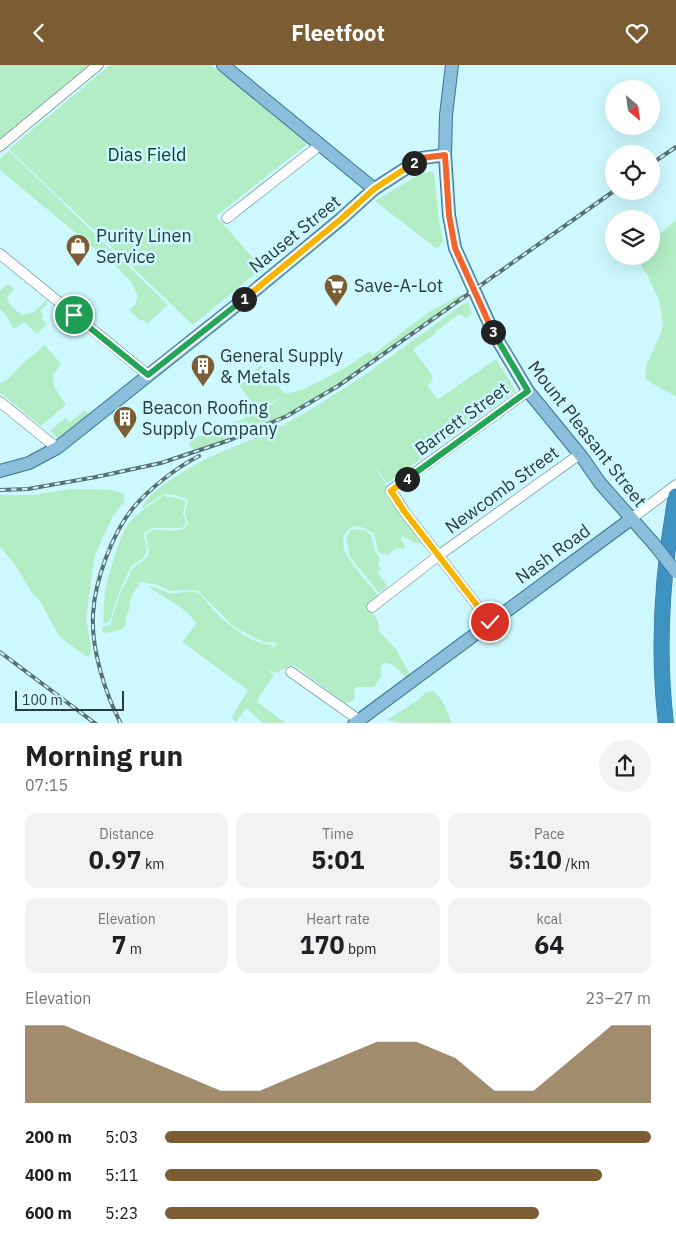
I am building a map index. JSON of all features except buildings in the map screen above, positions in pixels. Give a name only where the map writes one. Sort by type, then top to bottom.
[{"type":"highway","points":[[666,723],[662,671],[662,602],[668,541],[669,496]]},
{"type":"main road","points":[[223,65],[374,189]]},
{"type":"main road","name":"Mount Pleasant Street","points":[[452,65],[446,115],[445,155],[449,215],[458,254],[494,334],[528,391],[580,454],[600,483],[676,572]]},
{"type":"main road","name":"Nauset Street","points":[[0,471],[29,463],[57,448],[335,224],[374,189],[422,158],[445,155]]},
{"type":"main road","name":"Nash Road","points":[[356,722],[631,519]]},
{"type":"street","points":[[0,146],[98,65]]},
{"type":"street","points":[[227,218],[320,145]]},
{"type":"street","points":[[0,254],[148,375]]},
{"type":"street","name":"Barrett Street","points":[[438,556],[391,491],[528,391]]},
{"type":"street","points":[[0,402],[57,448]]},
{"type":"street","name":"Newcomb Street","points":[[372,607],[438,556],[580,454]]},
{"type":"street","name":"Nash Road","points":[[631,519],[669,496],[676,485]]},
{"type":"street","points":[[438,556],[490,622]]},
{"type":"street","points":[[291,672],[356,722]]},
{"type":"green space","points":[[0,65],[90,65],[0,139]]},
{"type":"green space","name":"Dias Field","points":[[110,65],[211,65],[310,142],[216,216],[262,268],[193,325],[9,149]]},
{"type":"green space","points":[[9,151],[168,305],[147,324],[129,310],[135,305],[138,296],[132,283],[118,268],[0,170],[0,159]]},
{"type":"green space","points":[[430,171],[434,174],[443,242],[437,249],[375,201],[417,176]]},
{"type":"green space","points":[[676,220],[676,397],[645,378],[646,366],[663,325],[659,299],[641,265],[660,265],[660,234]]},
{"type":"green space","points":[[8,284],[14,289],[7,297],[9,303],[23,315],[34,312],[46,301],[48,303],[40,311],[43,315],[42,320],[47,324],[37,334],[24,322],[14,329],[0,309],[0,291]]},
{"type":"green space","points":[[462,294],[464,295],[378,358],[287,414],[195,451],[188,444],[197,437],[262,411],[284,395],[259,410],[239,386],[261,365],[285,394],[304,389],[345,368],[370,351],[373,355],[429,312]]},
{"type":"green space","points":[[468,303],[472,312],[470,316],[466,318],[459,314],[413,350],[433,378],[428,386],[437,399],[440,398],[496,359],[516,391],[387,483],[371,462],[385,483],[389,493],[424,542],[423,544],[415,543],[402,536],[401,540],[405,549],[397,548],[387,555],[379,553],[374,534],[364,528],[358,526],[351,528],[344,538],[347,556],[379,597],[368,605],[378,621],[379,631],[396,649],[411,676],[406,678],[393,665],[383,663],[380,668],[382,675],[374,687],[356,687],[353,701],[345,703],[294,665],[276,673],[267,669],[274,675],[257,702],[286,723],[263,723],[246,708],[236,722],[232,717],[248,690],[182,642],[196,624],[181,607],[148,586],[170,593],[191,591],[197,593],[224,620],[246,637],[272,645],[271,648],[277,643],[264,642],[234,627],[198,591],[187,590],[170,591],[158,585],[141,582],[131,598],[125,627],[118,631],[104,633],[102,629],[104,626],[110,625],[121,591],[131,570],[147,557],[149,552],[146,535],[150,531],[155,530],[179,530],[188,524],[185,513],[188,502],[187,499],[179,496],[163,495],[142,509],[156,490],[204,460],[276,429],[309,410],[377,367],[463,304]]},
{"type":"green space","points":[[45,345],[61,364],[53,375],[54,386],[66,405],[41,426],[0,393],[0,383],[8,379],[23,363]]},
{"type":"green space","points":[[85,410],[89,415],[59,439],[50,431],[65,418],[70,422]]},
{"type":"green space","points":[[72,489],[113,490],[124,494],[124,502],[113,516],[95,555],[86,618],[91,647],[90,654],[87,657],[60,637],[41,602],[33,594],[14,563],[0,547],[0,495],[33,495]]},
{"type":"green space","points":[[163,496],[186,501],[183,514],[186,522],[184,527],[153,528],[144,533],[146,553],[130,569],[118,595],[110,621],[105,624],[103,621],[106,587],[122,536],[133,519]]},
{"type":"green space","points":[[351,530],[366,531],[371,535],[374,548],[380,560],[378,563],[381,569],[377,572],[388,587],[379,593],[350,557],[346,539]]},
{"type":"green space","points":[[433,691],[442,701],[451,723],[400,723],[387,720],[418,700],[425,693]]},
{"type":"railway","points":[[660,158],[676,147]]},
{"type":"railway","points":[[0,490],[28,489],[161,463],[230,440],[287,416],[338,386],[605,197]]},
{"type":"railway","points":[[121,723],[100,671],[94,642],[94,601],[101,572],[118,531],[133,508],[164,479],[199,456]]},
{"type":"railway","points":[[0,652],[95,723]]},
{"type":"place","name":"Purity Linen Service","points":[[78,267]]},
{"type":"place","name":"Save-A-Lot","points":[[336,307]]},
{"type":"place","name":"General Supply & Metals","points":[[203,387]]},
{"type":"place","name":"Beacon Roofing Supply Company","points":[[125,439]]},
{"type":"route","points":[[74,315],[148,375],[243,300],[341,219],[374,189],[422,158],[432,155],[445,155],[449,215],[455,248],[494,334],[528,391],[391,491],[438,556],[490,622]]}]
